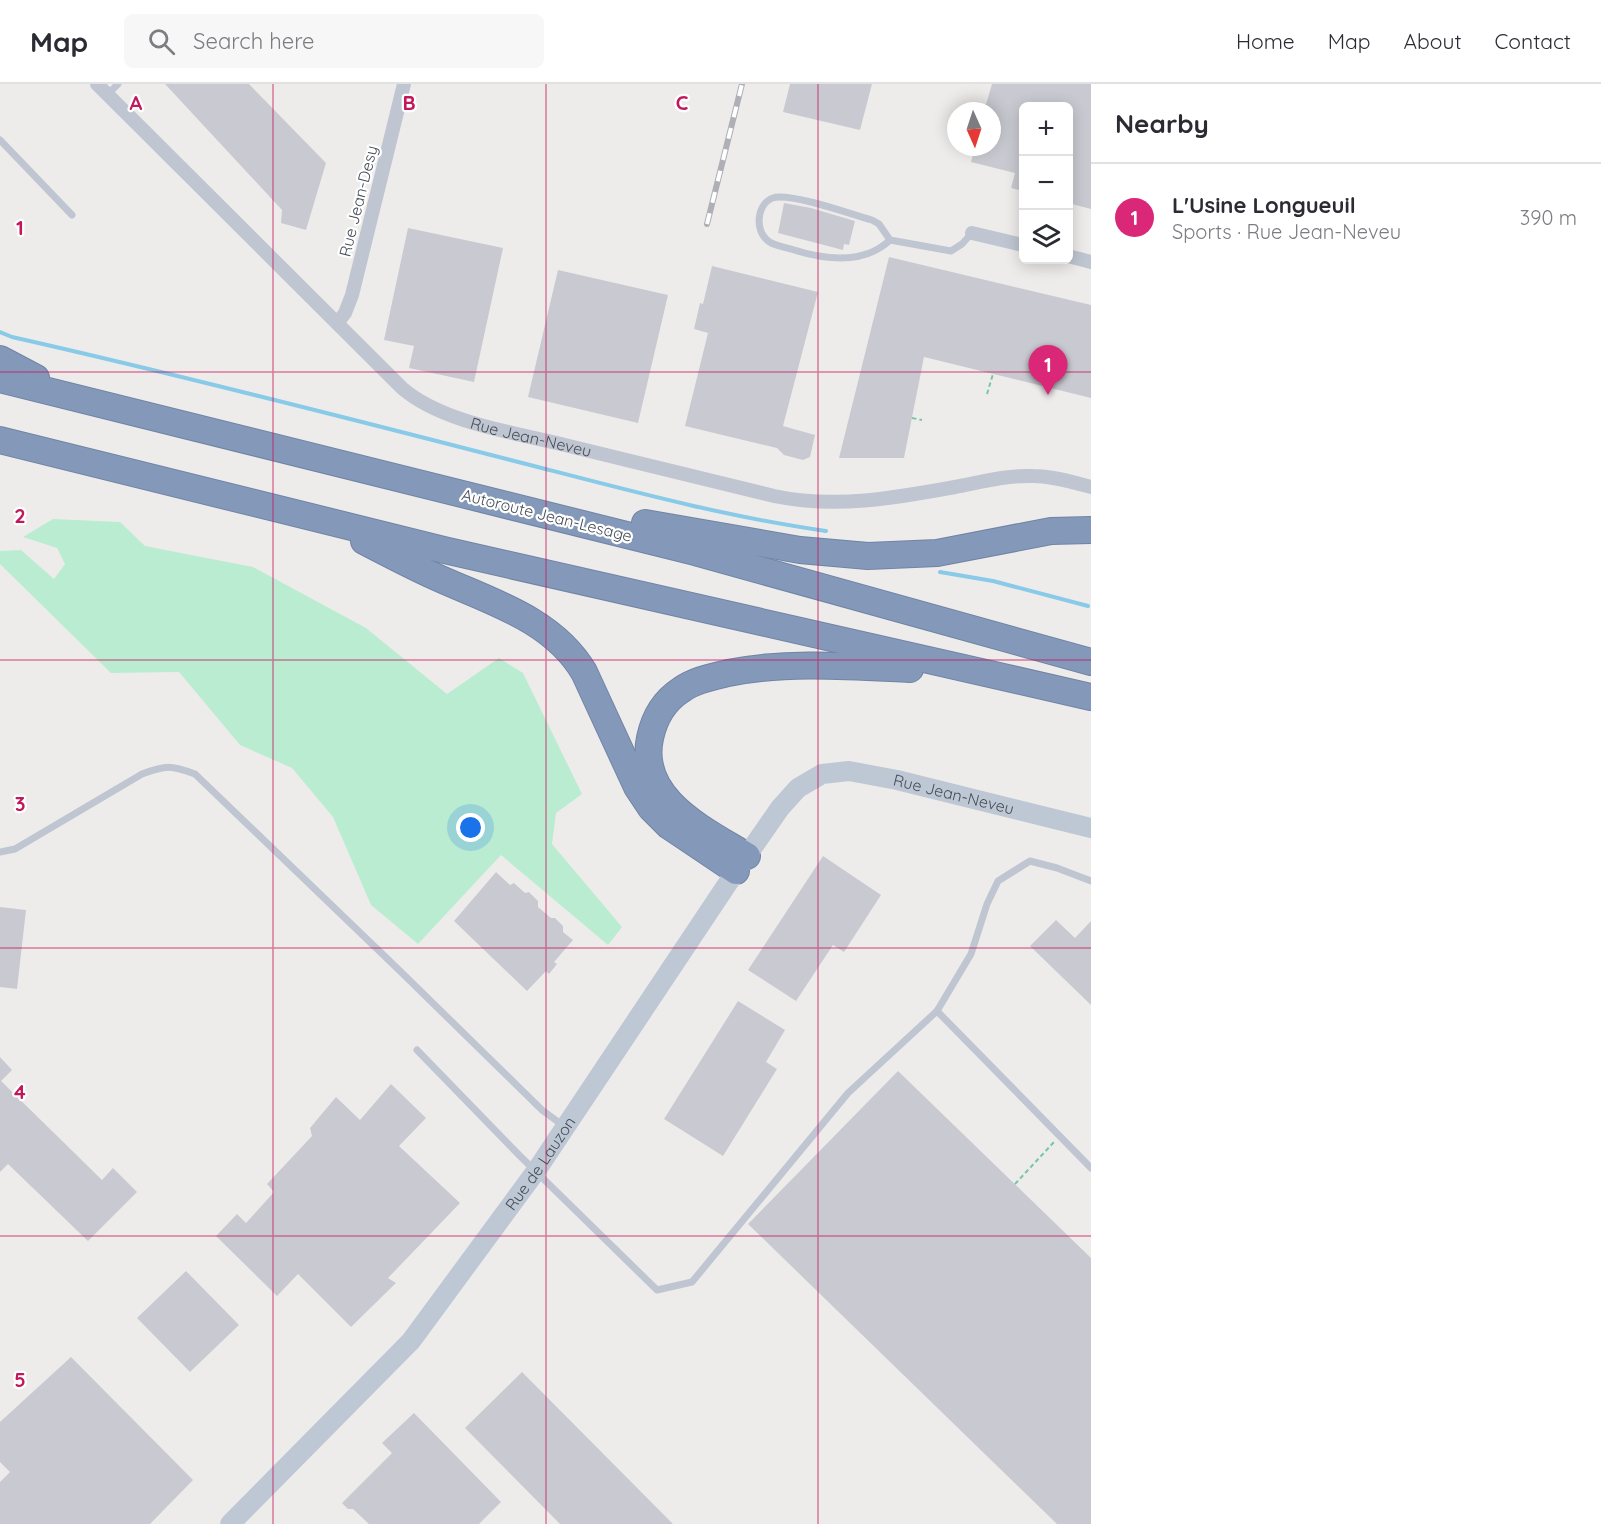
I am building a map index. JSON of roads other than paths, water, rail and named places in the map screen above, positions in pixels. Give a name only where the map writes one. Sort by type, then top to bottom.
[{"type":"highway","points":[[0,359],[68,396]]},
{"type":"highway","name":"Autoroute Jean-Lesage","points":[[0,379],[783,576],[1091,662]]},
{"type":"highway","points":[[0,440],[444,550],[1091,697]]},
{"type":"highway","points":[[511,506],[611,516],[759,543],[826,553],[868,556],[938,553],[1051,531],[1091,530]]},
{"type":"highway","points":[[320,520],[435,577],[526,618],[557,639],[584,672],[637,787],[651,808],[669,826],[742,864]]},
{"type":"highway","points":[[742,864],[676,809],[665,798],[654,780],[649,757],[651,735],[664,705],[677,693],[689,685],[709,678],[777,666],[828,665],[982,672]]},
{"type":"street","name":"Rue Jean-Neveu","points":[[97,84],[402,388],[436,411],[475,423],[774,496],[821,502],[876,500],[1026,476],[1049,477],[1091,487]]},
{"type":"street","name":"Rue Jean-Desy","points":[[338,322],[345,313],[352,295],[404,84]]},
{"type":"street","points":[[972,233],[1019,244]]},
{"type":"street","points":[[1073,257],[1091,261]]},
{"type":"street","name":"Rue Jean-Neveu","points":[[815,776],[842,771],[866,774],[1091,828]]},
{"type":"street","name":"Rue de Lauzon","points":[[230,1524],[411,1341],[536,1171],[742,864],[790,797],[815,776]]},
{"type":"lane","points":[[107,95],[118,84]]},
{"type":"lane","points":[[0,140],[72,215]]},
{"type":"lane","points":[[890,240],[879,248],[858,256],[817,257],[767,241],[761,232],[761,211],[764,203],[776,197],[794,199],[872,220],[879,224],[890,240],[951,251],[962,244],[972,233]]},
{"type":"lane","points":[[0,852],[15,849],[142,774],[162,766],[178,768],[195,774],[542,1110],[566,1127]]},
{"type":"lane","points":[[417,1050],[631,1267],[657,1290],[692,1282],[848,1093],[937,1011],[971,954],[987,904],[998,881],[1030,861],[1091,881]]},
{"type":"lane","points":[[937,1011],[1091,1168]]},
{"type":"waterway","points":[[0,332],[12,337],[252,394],[658,497],[742,516],[826,531]]},
{"type":"waterway","points":[[940,572],[993,581],[1088,606]]},
{"type":"railway","points":[[707,224],[742,84]]},
{"type":"place","name":"L'Usine Longueuil","points":[[1048,395]]}]
